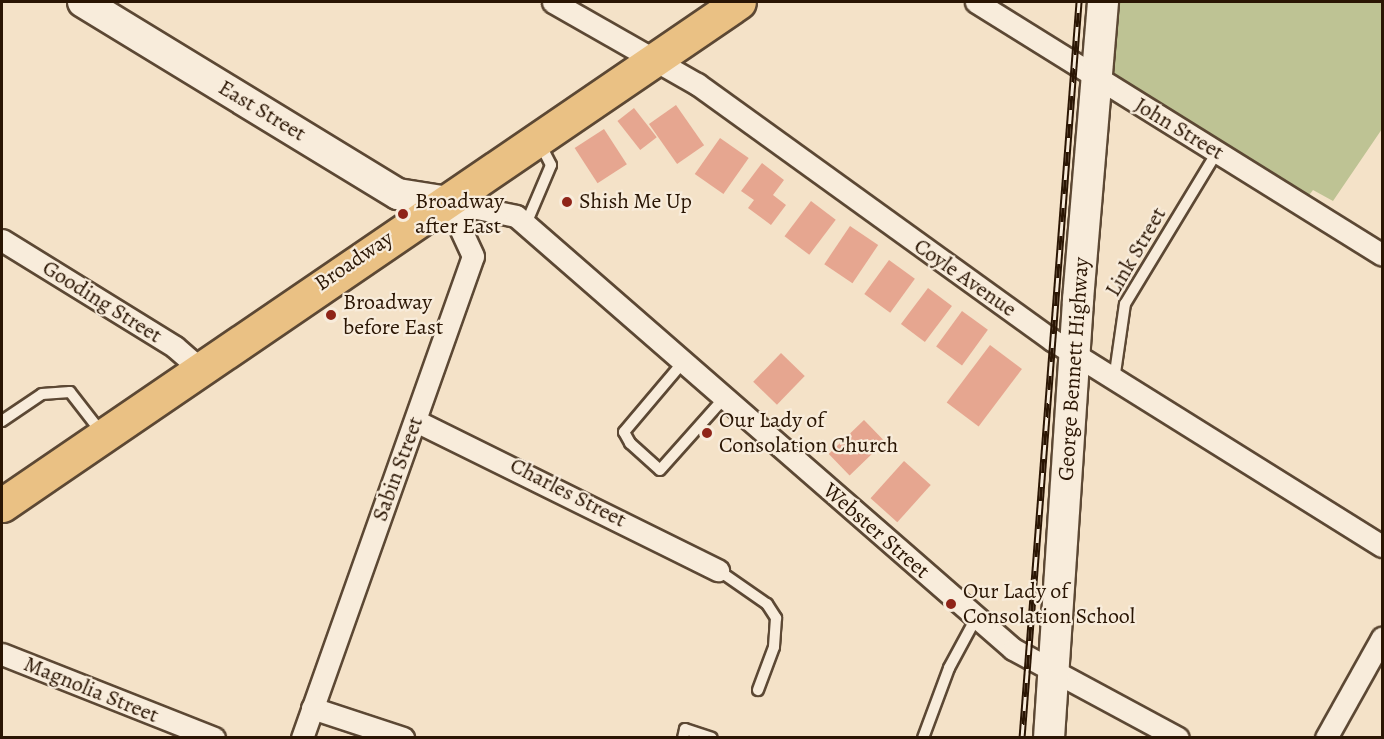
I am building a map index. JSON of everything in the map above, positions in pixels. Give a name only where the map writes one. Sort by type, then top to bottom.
[{"type":"main road","name":"East Street","points":[[83,2],[398,194],[448,202]]},
{"type":"main road","name":"Broadway","points":[[2,505],[386,238],[448,202],[537,138],[739,2]]},
{"type":"main road","name":"George Bennett Highway","points":[[1049,738],[1074,354],[1103,2]]},
{"type":"street","name":"Coyle Avenue","points":[[553,2],[651,61],[697,84],[1114,381],[1383,546]]},
{"type":"street","name":"John Street","points":[[976,2],[1383,255]]},
{"type":"street","name":"Webster Street","points":[[448,202],[516,216],[1013,649],[1178,738]]},
{"type":"street","name":"Sabin Street","points":[[302,738],[473,256],[448,202]]},
{"type":"street","name":"Gooding Street","points":[[2,240],[175,347],[200,369]]},
{"type":"street","name":"Charles Street","points":[[416,421],[452,434],[718,570]]},
{"type":"street","points":[[1326,738],[1383,638]]},
{"type":"street","name":"Magnolia Street","points":[[2,654],[214,738]]},
{"type":"street","points":[[312,708],[403,738]]},
{"type":"lane","points":[[526,224],[551,165],[537,138]]},
{"type":"lane","name":"Link Street","points":[[1114,381],[1125,304],[1217,152]]},
{"type":"lane","points":[[684,360],[624,432],[660,470],[725,397]]},
{"type":"lane","points":[[2,421],[42,394],[70,392],[103,435]]},
{"type":"lane","points":[[718,570],[767,604],[776,618],[774,647],[758,690]]},
{"type":"lane","points":[[923,738],[949,668],[976,618]]},
{"type":"lane","points":[[682,738],[686,729],[712,738]]},
{"type":"green space","points":[[1098,2],[1382,2],[1382,129],[1333,201],[1313,190],[1297,211],[1098,93]]},
{"type":"building","points":[[676,105],[704,145],[677,164],[649,124]]},
{"type":"building","points":[[634,108],[657,137],[640,150],[617,121]]},
{"type":"building","points":[[604,129],[627,164],[598,183],[575,148]]},
{"type":"building","points":[[720,138],[749,158],[723,194],[695,174]]},
{"type":"building","points":[[762,163],[784,180],[773,195],[786,205],[771,225],[748,208],[754,200],[741,191]]},
{"type":"building","points":[[811,201],[836,220],[809,255],[785,236]]},
{"type":"building","points":[[850,226],[878,245],[852,283],[824,264]]},
{"type":"building","points":[[889,260],[915,279],[890,313],[864,294]]},
{"type":"building","points":[[928,288],[952,306],[925,342],[901,324]]},
{"type":"building","points":[[962,311],[988,330],[962,365],[936,347]]},
{"type":"building","points":[[990,345],[1022,369],[979,427],[947,403]]},
{"type":"building","points":[[781,353],[805,376],[777,405],[753,382]]},
{"type":"building","points":[[864,420],[885,442],[850,476],[829,454]]},
{"type":"building","points":[[904,461],[931,485],[897,522],[871,498]]},
{"type":"railway","points":[[1022,738],[1079,2]]},
{"type":"place","name":"Shish Me Up","points":[[567,202]]},
{"type":"place","name":"Broadway after East","points":[[403,214]]},
{"type":"place","name":"Broadway before East","points":[[331,315]]},
{"type":"place","name":"Our Lady of Consolation Church","points":[[707,433]]},
{"type":"place","name":"Our Lady of Consolation School","points":[[951,604]]}]
